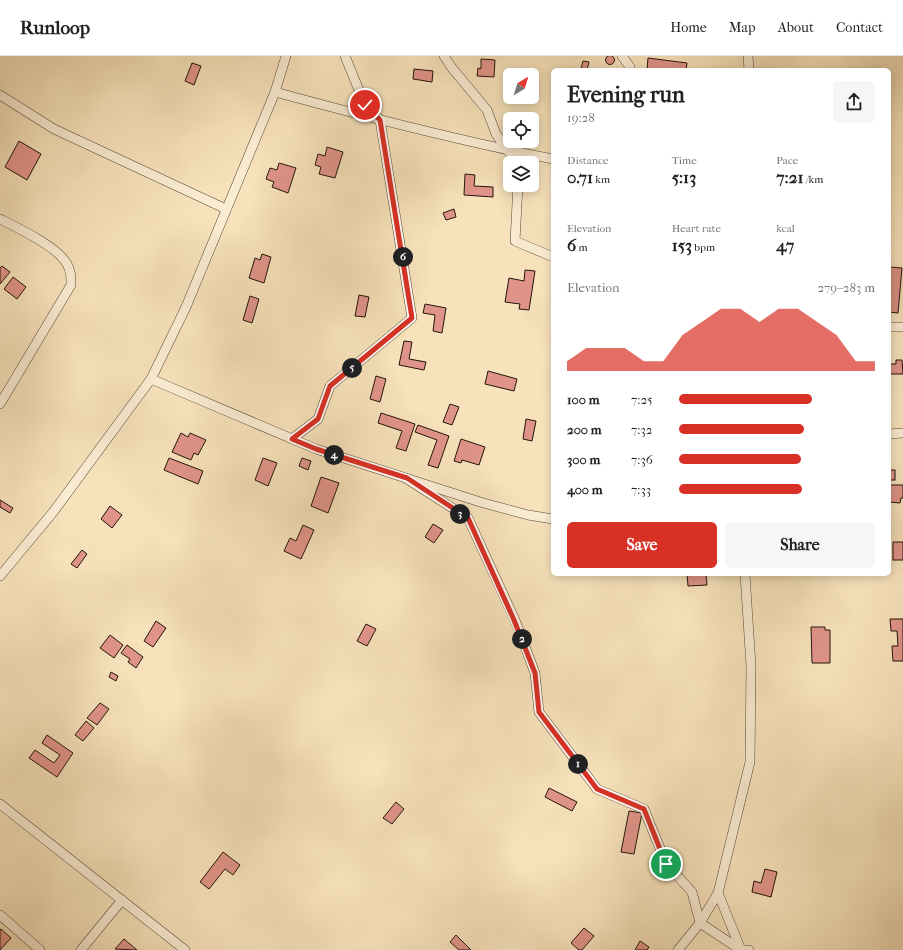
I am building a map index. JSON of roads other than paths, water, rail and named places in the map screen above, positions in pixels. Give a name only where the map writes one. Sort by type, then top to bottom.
[{"type":"street","points":[[0,576],[54,511],[151,379],[186,307],[275,92],[286,56]]},
{"type":"street","points":[[292,439],[318,419],[330,386],[412,318],[380,120],[365,105],[345,56]]},
{"type":"street","points":[[444,56],[452,68],[487,110],[496,134],[512,156]]},
{"type":"street","points":[[622,56],[630,68]]},
{"type":"street","points":[[748,56],[749,68]]},
{"type":"street","points":[[275,92],[380,120],[509,151],[551,159]]},
{"type":"street","points":[[0,95],[54,129],[226,209]]},
{"type":"street","points":[[518,192],[515,241],[551,256]]},
{"type":"street","points":[[0,219],[34,237],[61,255],[70,272],[71,285],[0,404]]},
{"type":"street","points":[[891,327],[903,327]]},
{"type":"street","points":[[151,379],[316,449],[480,502],[528,515],[551,519]]},
{"type":"street","points":[[891,434],[903,433]]},
{"type":"street","points":[[407,478],[468,518],[514,620],[535,673],[539,712],[597,789],[644,809],[666,864],[692,892],[700,923],[741,950],[750,950]]},
{"type":"street","points":[[678,950],[700,923],[718,893],[750,762],[752,666],[746,576]]},
{"type":"street","points":[[0,804],[185,950]]},
{"type":"street","points":[[718,893],[741,950]]},
{"type":"street","points":[[81,950],[122,900]]},
{"type":"street","points":[[0,914],[40,950]]}]
